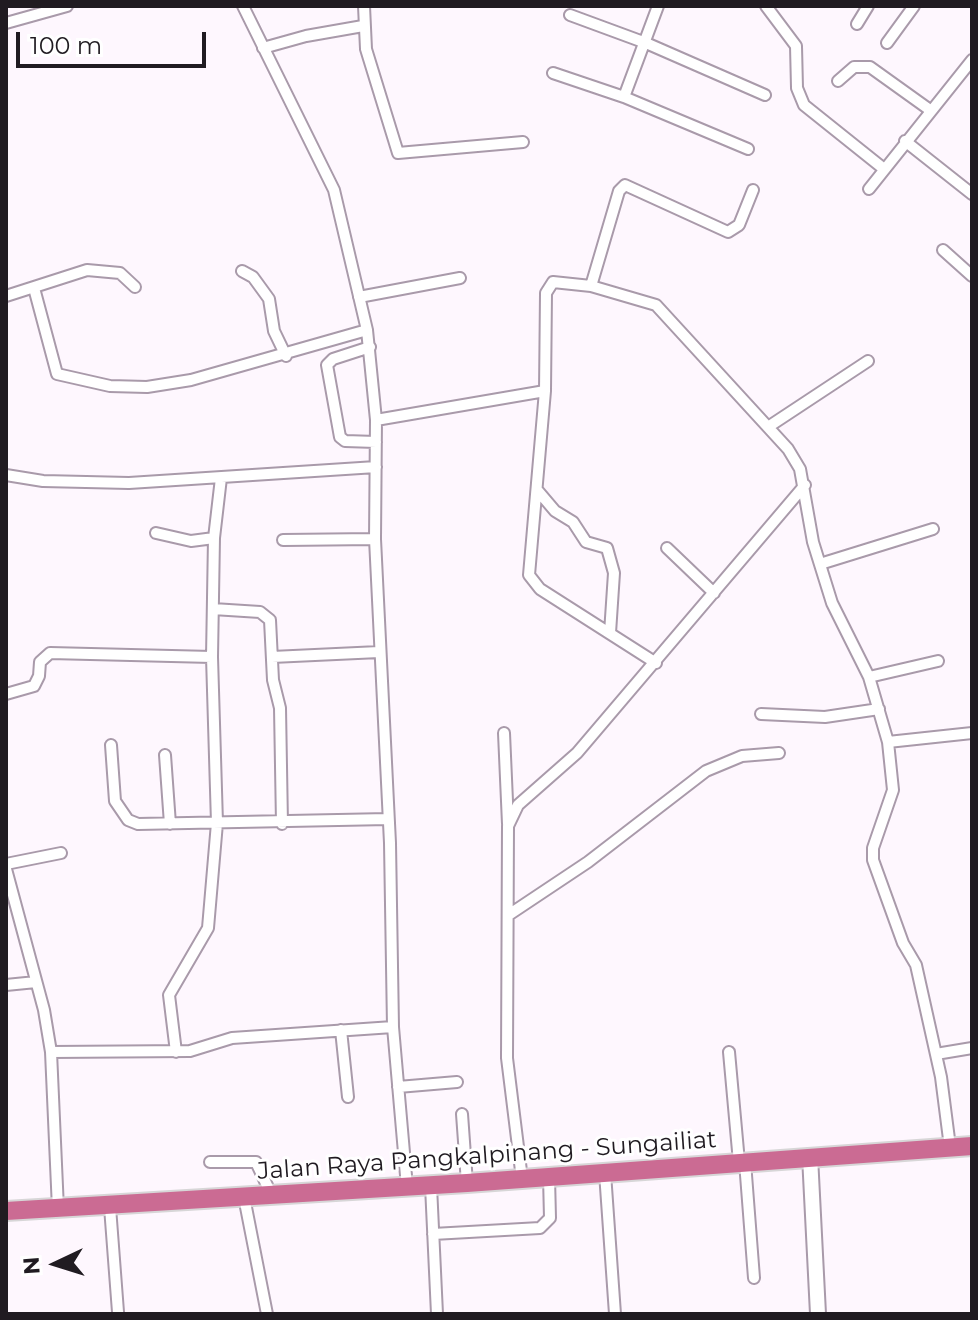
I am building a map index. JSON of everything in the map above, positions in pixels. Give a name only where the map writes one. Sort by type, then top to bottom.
[{"type":"highway","name":"Jalan Raya Pangkalpinang - Sungailiat","points":[[6,1211],[431,1186],[972,1146]]},
{"type":"street","points":[[6,23],[67,6]]},
{"type":"street","points":[[243,6],[334,190],[370,347],[376,420],[375,539],[388,819],[393,1027],[407,1187]]},
{"type":"street","points":[[364,6],[363,26],[398,153],[523,142]]},
{"type":"street","points":[[624,97],[658,6]]},
{"type":"street","points":[[857,24],[868,6]]},
{"type":"street","points":[[887,43],[914,6]]},
{"type":"street","points":[[769,7],[796,46],[797,88],[804,105],[884,169]]},
{"type":"street","points":[[570,15],[646,43],[765,95]]},
{"type":"street","points":[[263,48],[306,36],[363,26]]},
{"type":"street","points":[[869,189],[972,60]]},
{"type":"street","points":[[838,81],[854,67],[870,67],[930,110]]},
{"type":"street","points":[[553,73],[624,97],[748,149]]},
{"type":"street","points":[[961,73],[972,82]]},
{"type":"street","points":[[905,141],[972,194]]},
{"type":"street","points":[[591,286],[621,187],[629,185],[728,232],[739,225],[753,190]]},
{"type":"street","points":[[943,250],[972,276]]},
{"type":"street","points":[[6,296],[87,270],[108,269],[120,273],[135,287]]},
{"type":"street","points":[[242,271],[253,277],[269,299],[274,331],[286,356]]},
{"type":"street","points":[[359,297],[460,278]]},
{"type":"street","points":[[656,663],[531,580],[528,568],[538,491],[545,391],[547,287],[553,282],[591,286],[656,305],[794,459],[805,485],[820,564],[836,613],[869,677],[888,742],[893,790],[873,848],[873,860],[903,943],[914,960],[936,1054],[950,1147]]},
{"type":"street","points":[[34,288],[55,370],[62,378],[147,387],[286,356],[367,330]]},
{"type":"street","points":[[370,347],[333,359],[327,365],[340,437],[345,441],[376,442]]},
{"type":"street","points":[[768,427],[868,361]]},
{"type":"street","points":[[376,420],[545,391]]},
{"type":"street","points":[[6,475],[43,481],[119,484],[376,467]]},
{"type":"street","points":[[176,1052],[169,995],[208,928],[217,823],[212,657],[214,538],[221,478]]},
{"type":"street","points":[[508,826],[518,805],[577,753],[805,485]]},
{"type":"street","points":[[538,491],[555,511],[573,522],[586,542],[607,548],[614,573],[610,633]]},
{"type":"street","points":[[820,564],[933,529]]},
{"type":"street","points":[[156,533],[191,541],[214,538]]},
{"type":"street","points":[[283,540],[375,539]]},
{"type":"street","points":[[667,548],[714,593]]},
{"type":"street","points":[[213,609],[260,612],[268,616],[275,692],[280,708],[282,824]]},
{"type":"street","points":[[272,657],[379,652]]},
{"type":"street","points":[[6,694],[34,686],[39,676],[40,662],[50,653],[212,657]]},
{"type":"street","points":[[869,677],[938,661]]},
{"type":"street","points":[[761,714],[825,717],[879,709]]},
{"type":"street","points":[[504,733],[510,914],[507,1058],[522,1179]]},
{"type":"street","points":[[888,742],[972,733]]},
{"type":"street","points":[[111,745],[115,801],[120,811],[138,824],[282,824],[388,819]]},
{"type":"street","points":[[510,914],[588,862],[706,771],[742,756],[779,753]]},
{"type":"street","points":[[165,755],[170,824]]},
{"type":"street","points":[[58,1209],[51,1052],[6,867],[61,853]]},
{"type":"street","points":[[6,985],[36,982]]},
{"type":"street","points":[[51,1052],[176,1052],[199,1049],[232,1038],[393,1027]]},
{"type":"street","points":[[341,1030],[348,1097]]},
{"type":"street","points":[[936,1054],[972,1048]]},
{"type":"street","points":[[729,1052],[754,1278]]},
{"type":"street","points":[[398,1087],[457,1082]]},
{"type":"street","points":[[462,1114],[467,1183]]},
{"type":"street","points":[[810,1156],[818,1314]]},
{"type":"street","points":[[210,1162],[256,1162],[272,1196]]},
{"type":"street","points":[[605,1173],[615,1314]]},
{"type":"street","points":[[433,1234],[540,1228],[551,1211],[549,1177]]},
{"type":"street","points":[[431,1186],[437,1314]]},
{"type":"street","points":[[244,1197],[267,1314]]},
{"type":"street","points":[[110,1207],[118,1312]]}]
